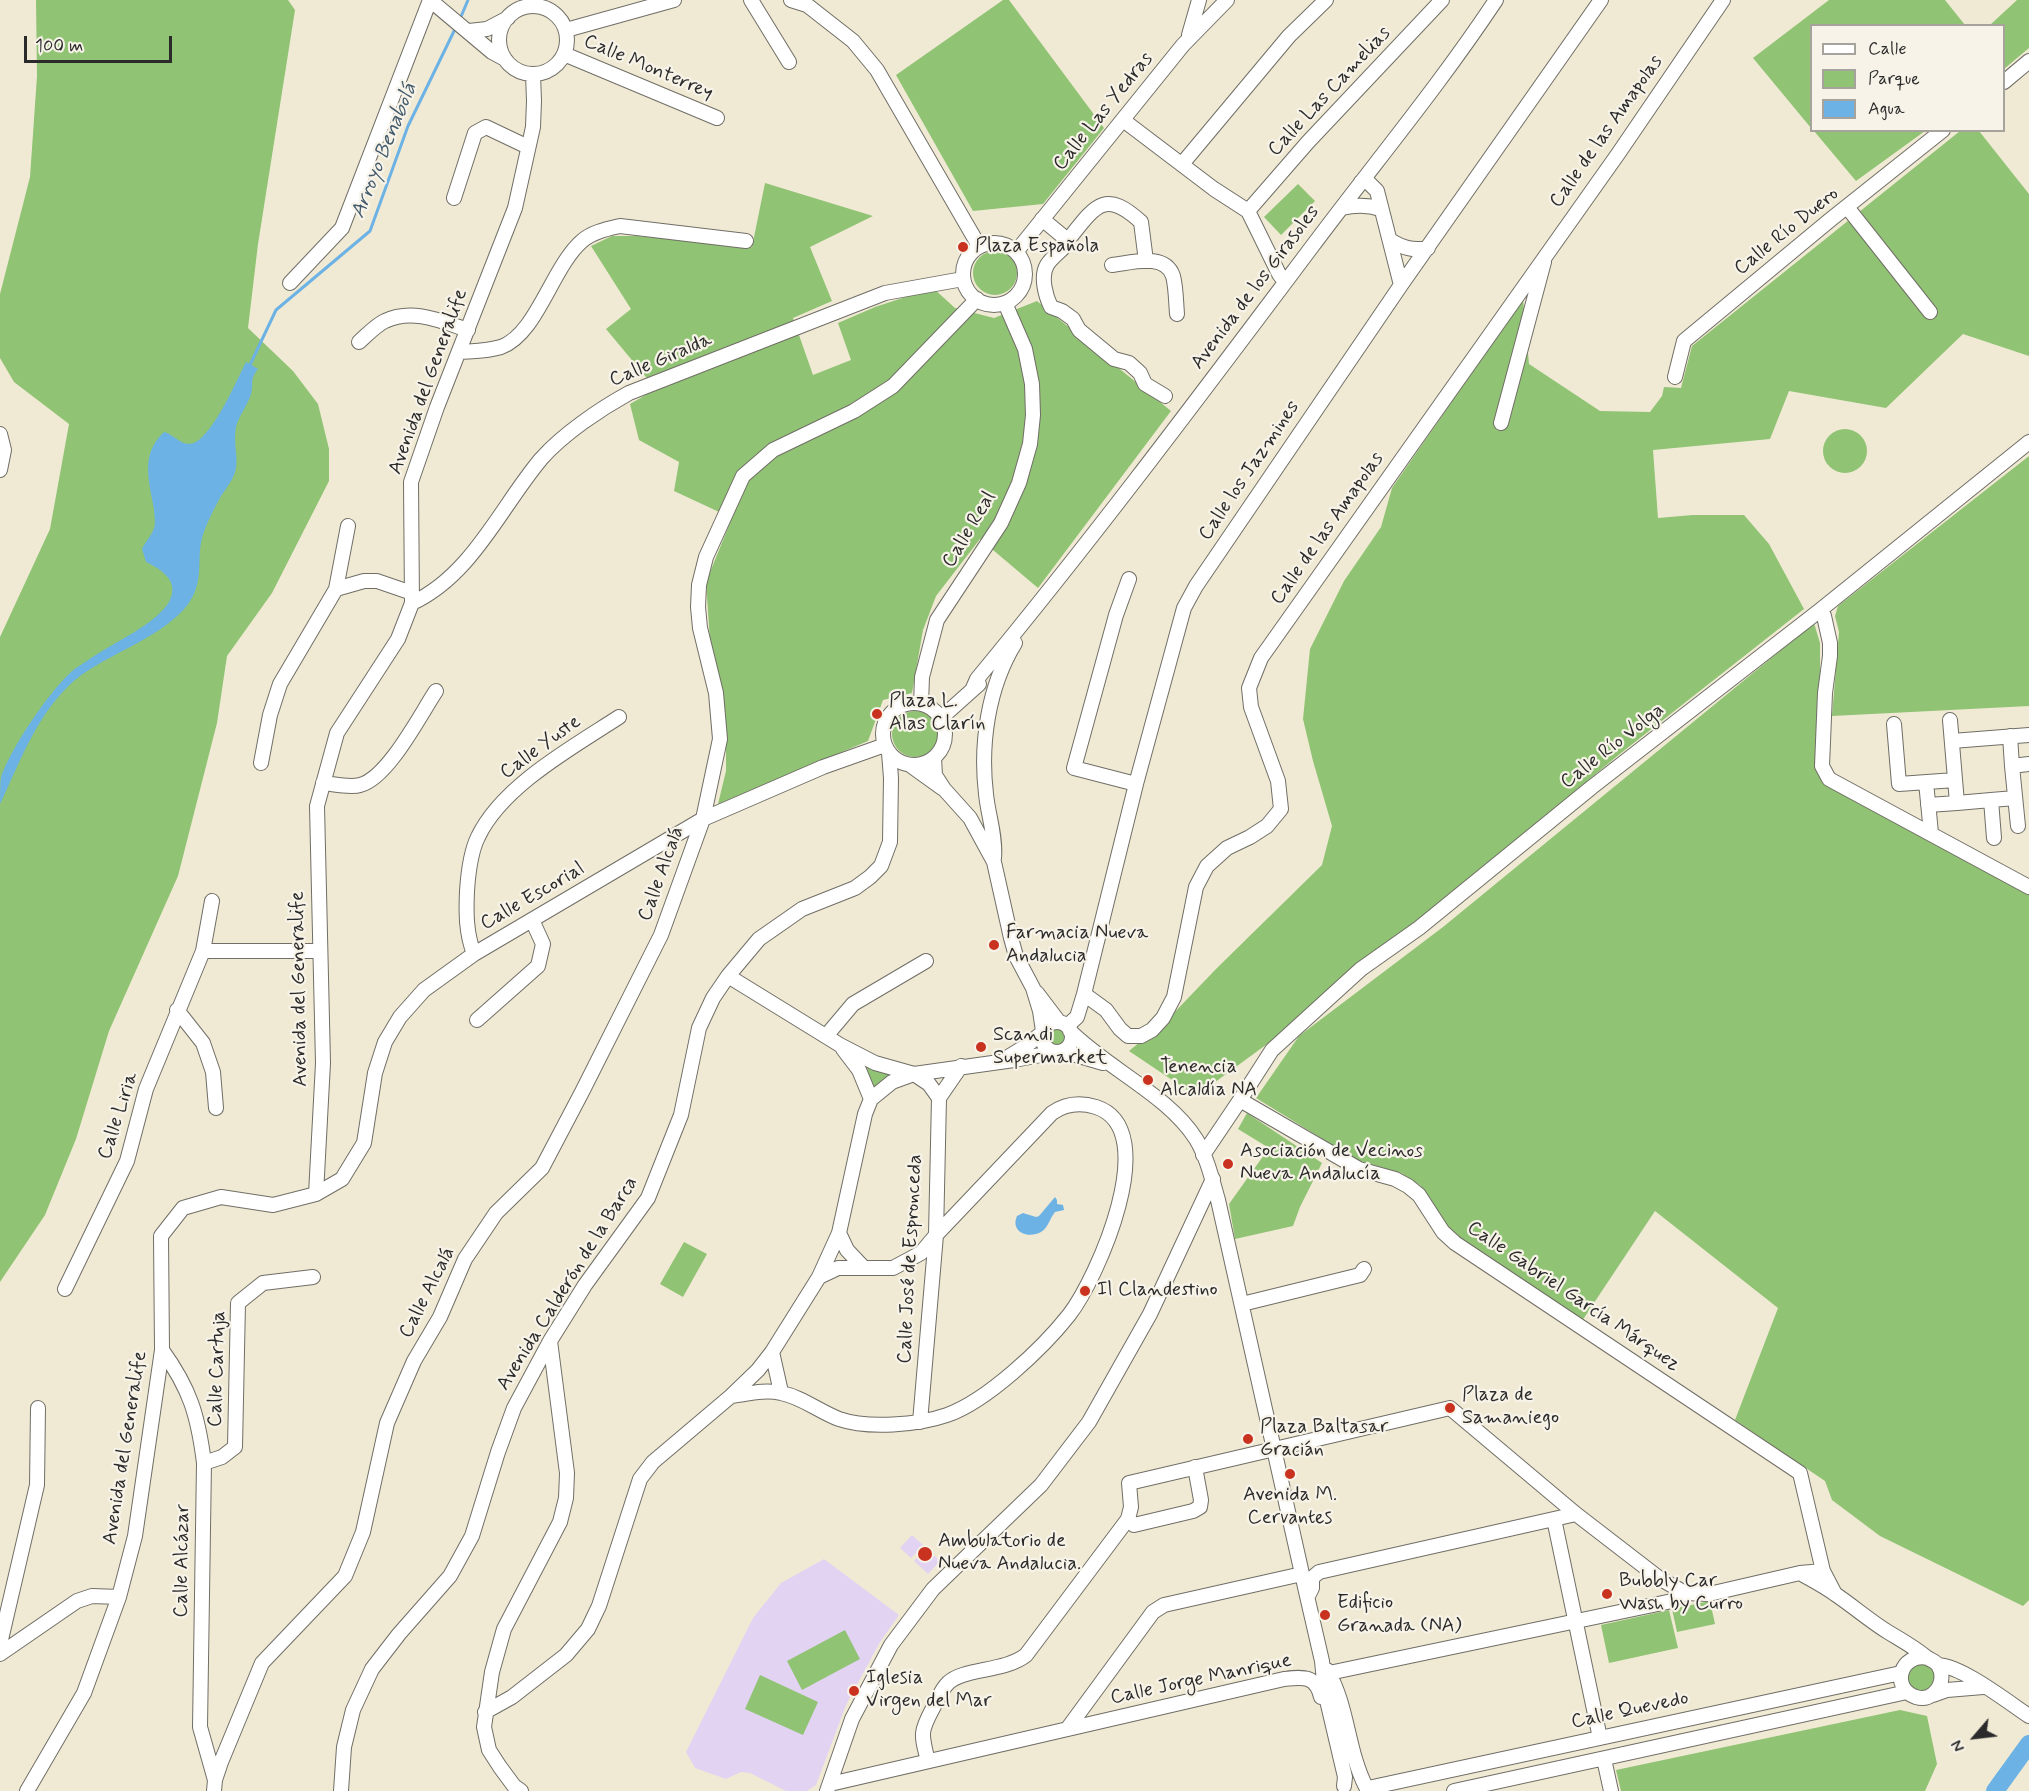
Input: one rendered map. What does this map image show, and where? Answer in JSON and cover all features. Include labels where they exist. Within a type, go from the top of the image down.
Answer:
[{"type":"street","points":[[290,283],[342,228],[430,0],[492,52],[505,58],[517,70],[533,74],[552,69],[564,54],[567,43],[566,30],[552,5],[528,6],[517,10],[508,18],[487,29],[469,31]]},
{"type":"street","points":[[566,30],[674,0]]},
{"type":"street","points":[[750,0],[789,62]]},
{"type":"street","points":[[791,0],[807,2],[853,41],[877,70],[979,246]]},
{"type":"street","points":[[1182,164],[1289,36],[1326,0]]},
{"type":"street","name":"Calle Las Camelias","points":[[1248,211],[1308,142],[1442,0]]},
{"type":"street","name":"Avenida de los Girasoles","points":[[973,688],[977,679],[1044,598],[1359,184],[1461,54],[1496,0]]},
{"type":"street","name":"Calle los Jazmines","points":[[1066,1026],[1077,1017],[1084,994],[1136,784],[1184,608],[1196,586],[1401,285],[1601,0]]},
{"type":"street","name":"Calle de las Amapolas","points":[[1084,994],[1106,1010],[1128,1036],[1141,1036],[1152,1030],[1163,1018],[1174,997],[1196,887],[1207,866],[1227,848],[1267,826],[1281,809],[1278,781],[1251,707],[1249,688],[1260,658],[1617,154],[1723,0]]},
{"type":"street","points":[[1187,40],[1199,1],[1210,5],[1226,1]]},
{"type":"street","name":"Calle Las Yedras","points":[[1016,252],[1187,40],[1226,1]]},
{"type":"street","points":[[505,58],[499,42],[500,33],[508,18]]},
{"type":"street","name":"Calle Monterrey","points":[[564,54],[717,118]]},
{"type":"street","points":[[2005,81],[2029,62]]},
{"type":"street","name":"Avenida del Generalife","points":[[27,1791],[84,1693],[119,1597],[135,1536],[162,1350],[161,1236],[183,1208],[221,1197],[273,1205],[316,1194],[323,1063],[317,806],[337,733],[398,639],[412,598],[411,482],[437,407],[514,208],[532,127],[533,74]]},
{"type":"street","points":[[1123,120],[1214,189],[1248,211],[1279,274],[1286,282]]},
{"type":"street","points":[[454,198],[475,133],[486,127],[528,147]]},
{"type":"street","name":"Calle Río Duero","points":[[1675,377],[1684,341],[1941,132]]},
{"type":"street","points":[[1383,153],[1376,208],[1390,240],[1401,285]]},
{"type":"street","points":[[1376,208],[1362,198],[1359,184],[1368,182],[1377,191]]},
{"type":"street","points":[[1146,261],[1141,222],[1126,208],[1114,204],[1098,206],[1090,212],[1047,266],[1044,278],[1047,300],[1051,307],[1073,319],[1079,330],[1114,358],[1129,363],[1140,373],[1145,384],[1165,396]]},
{"type":"street","points":[[1342,208],[1351,206],[1376,208]]},
{"type":"street","points":[[1847,207],[1930,312]]},
{"type":"street","points":[[1042,219],[1068,239]]},
{"type":"street","points":[[460,352],[502,346],[520,335],[564,262],[583,240],[600,231],[620,226],[746,241]]},
{"type":"street","points":[[1390,240],[1400,247],[1415,250],[1428,248]]},
{"type":"street","points":[[988,243],[1008,246],[1016,252],[1023,262],[1025,274],[1016,296],[1005,303],[986,304],[977,299],[966,287],[963,279],[966,260],[979,246],[988,243]]},
{"type":"street","points":[[1501,423],[1547,252]]},
{"type":"street","points":[[1112,265],[1146,261],[1167,265],[1173,275],[1177,314]]},
{"type":"street","name":"Calle Giralda","points":[[412,598],[429,596],[454,576],[543,457],[585,421],[628,393],[885,293],[963,279]]},
{"type":"street","name":"Calle Alcalá","points":[[215,1785],[221,1762],[262,1663],[345,1575],[363,1532],[387,1422],[414,1360],[440,1317],[465,1259],[496,1213],[542,1168],[661,935],[703,819],[720,739],[717,693],[700,628],[699,585],[706,557],[743,476],[773,450],[854,411],[893,386],[977,299]]},
{"type":"street","name":"Calle Real","points":[[921,704],[922,676],[937,620],[1001,523],[1019,483],[1030,444],[1033,415],[1032,384],[1025,349],[1005,303]]},
{"type":"street","points":[[359,342],[383,321],[402,315],[428,317],[468,330]]},
{"type":"street","points":[[0,434],[4,450],[0,470]]},
{"type":"street","name":"Calle Río Volga","points":[[1240,1100],[1272,1050],[1362,969],[1419,928],[1592,787],[1818,612],[2029,442]]},
{"type":"street","points":[[261,764],[270,715],[280,684],[336,590],[348,526]]},
{"type":"street","points":[[1129,579],[1116,615],[1074,768],[1136,784]]},
{"type":"street","points":[[336,590],[364,580],[377,581],[412,598]]},
{"type":"street","name":"Avenida de los Girasoles","points":[[994,862],[995,848],[983,764],[990,709],[1004,663],[1044,598]]},
{"type":"street","points":[[1818,612],[1824,616],[1830,643],[1822,766],[1829,779],[2029,887]]},
{"type":"street","name":"Avenida de los Girasoles","points":[[941,718],[1004,663]]},
{"type":"street","points":[[323,783],[360,785],[387,767],[436,691]]},
{"type":"street","points":[[891,778],[909,765],[926,763],[939,752],[945,735],[941,718],[929,707],[921,704],[902,705],[894,710],[884,726],[887,749],[895,759],[909,765],[936,786],[944,789]]},
{"type":"street","name":"Calle Yuste","points":[[474,954],[468,938],[466,909],[468,878],[477,838],[504,799],[557,758],[619,717]]},
{"type":"street","points":[[1950,720],[1958,802]]},
{"type":"street","points":[[1894,724],[1899,784],[1955,780]]},
{"type":"street","points":[[1952,741],[2029,735]]},
{"type":"street","points":[[1991,800],[1994,833],[2023,825],[2015,798],[2010,736]]},
{"type":"street","name":"Calle Escorial","points":[[316,1194],[342,1179],[364,1143],[375,1073],[385,1042],[400,1017],[424,990],[474,954],[703,819],[823,767],[887,749]]},
{"type":"street","name":"Avenida Calderón de la Barca","points":[[341,1791],[344,1747],[353,1710],[372,1670],[399,1634],[450,1576],[472,1536],[514,1408],[550,1341],[585,1285],[648,1198],[681,1115],[699,1028],[713,998],[759,939],[802,909],[855,888],[881,866],[891,842],[891,778],[887,749]]},
{"type":"street","points":[[933,758],[936,775],[944,789],[970,818],[994,862],[1016,956],[1033,988],[1040,1011],[1045,1046],[1108,1064]]},
{"type":"street","points":[[2012,766],[2029,764]]},
{"type":"street","points":[[1926,782],[1931,833]]},
{"type":"street","points":[[1928,805],[2015,798]]},
{"type":"street","name":"Calle Liria","points":[[65,1289],[127,1161],[146,1089],[203,951],[212,901]]},
{"type":"street","points":[[477,1020],[537,966],[543,944],[532,920]]},
{"type":"street","points":[[203,951],[320,951]]},
{"type":"street","points":[[826,1036],[853,1004],[926,961]]},
{"type":"street","points":[[728,976],[840,1045],[875,1063],[914,1074],[929,1084],[939,1098],[961,1066]]},
{"type":"street","points":[[1033,988],[1066,1026],[1108,1064],[1181,1119],[1197,1140],[1212,1179],[1325,1667],[1349,1735],[1354,1760],[1368,1789]]},
{"type":"street","points":[[177,1010],[203,1043],[213,1072],[216,1108]]},
{"type":"street","points":[[485,1712],[512,1697],[566,1655],[588,1629],[599,1606],[640,1479],[653,1462],[731,1396],[758,1370],[772,1352],[819,1277],[838,1233],[871,1098],[892,1082],[914,1074],[1014,1060],[1059,1051],[1069,1045],[1072,1036],[1066,1026],[1049,1023],[1026,1046],[1004,1060]]},
{"type":"street","points":[[840,1045],[860,1070],[871,1098]]},
{"type":"street","name":"Calle José de Espronceda","points":[[920,1422],[936,1235],[939,1098]]},
{"type":"street","points":[[1203,1155],[1240,1100]]},
{"type":"street","name":"Calle Gabriel García Márquez","points":[[1240,1100],[1359,1169],[1395,1179],[1408,1186],[1419,1195],[1443,1232],[1455,1243],[1800,1473],[1823,1571],[1835,1594]]},
{"type":"street","points":[[731,1396],[758,1392],[781,1392],[840,1419],[856,1423],[877,1424],[920,1422],[947,1415],[962,1409],[993,1389],[1044,1342],[1069,1315],[1087,1288],[1114,1225],[1125,1175],[1123,1140],[1118,1125],[1106,1111],[1097,1107],[1072,1104],[1060,1107],[921,1253],[893,1268],[838,1268],[819,1277]]},
{"type":"street","points":[[829,1787],[852,1719],[891,1645],[933,1589],[1041,1485],[1089,1422],[1150,1314],[1212,1179]]},
{"type":"street","points":[[838,1233],[847,1250],[864,1268]]},
{"type":"street","points":[[1242,1304],[1360,1275],[1364,1269]]},
{"type":"street","name":"Calle Cartuja","points":[[204,1463],[222,1457],[235,1447],[238,1303],[263,1283],[313,1277]]},
{"type":"street","points":[[521,1791],[514,1786],[489,1750],[484,1727],[492,1672],[504,1629],[560,1522],[566,1498],[567,1473],[550,1341]]},
{"type":"street","name":"Calle Alcázar","points":[[162,1350],[178,1372],[189,1394],[200,1429],[204,1463],[200,1727],[215,1785]]},
{"type":"street","points":[[772,1352],[781,1392]]},
{"type":"street","points":[[0,1644],[37,1485],[38,1408]]},
{"type":"street","points":[[928,1761],[922,1729],[942,1691],[949,1682],[958,1677],[1008,1666],[1018,1662],[1026,1655],[1128,1519],[1131,1507],[1129,1483],[1450,1408],[1576,1514],[1659,1578],[1685,1593],[1709,1594],[1800,1573],[1823,1571]]},
{"type":"street","points":[[1128,1519],[1134,1524],[1192,1511],[1200,1507],[1201,1500],[1195,1467]]},
{"type":"street","points":[[1307,1596],[1312,1588],[1312,1578],[1319,1572],[1576,1514]]},
{"type":"street","points":[[1554,1519],[1600,1738]]},
{"type":"street","points":[[1800,1573],[1916,1648],[1933,1662],[1942,1676],[1939,1687],[1932,1695]]},
{"type":"street","name":"Calle Jorge Manrique","points":[[1068,1728],[1153,1612],[1164,1605],[1302,1574]]},
{"type":"street","points":[[1325,1667],[1672,1601],[1685,1593]]},
{"type":"street","points":[[0,1654],[77,1601],[92,1596],[119,1597]]},
{"type":"street","points":[[1887,1631],[1899,1646],[1904,1668],[1902,1683],[1907,1692],[1919,1698],[1947,1690],[1983,1687]]},
{"type":"street","points":[[1904,1668],[1916,1658],[1946,1665],[2029,1716]]},
{"type":"street","points":[[1325,1667],[1325,1692],[1346,1777],[1341,1789]]},
{"type":"street","name":"Calle Quevedo","points":[[1341,1789],[1354,1783],[1368,1789],[1904,1668]]},
{"type":"street","name":"Calle Jorge Manrique","points":[[829,1787],[928,1761],[1284,1679],[1300,1678],[1312,1680],[1317,1684],[1325,1715],[1337,1740]]},
{"type":"street","name":"Calle Quevedo","points":[[1454,1791],[1907,1692]]},
{"type":"street","points":[[1604,1759],[1611,1791]]},
{"type":"shaded area","name":"Ambulatorio de Nueva Andalucia.","points":[[912,1535],[940,1561],[928,1574],[914,1561],[918,1556],[916,1553],[911,1558],[900,1548]]},
{"type":"shaded area","points":[[824,1559],[899,1615],[880,1642],[846,1705],[816,1785],[807,1791],[786,1791],[750,1773],[741,1772],[726,1779],[695,1768],[686,1752],[753,1618],[781,1583]]},
{"type":"green space","points":[[36,0],[288,0],[295,10],[258,244],[248,328],[293,371],[318,404],[329,449],[329,481],[272,593],[227,656],[217,723],[178,876],[109,1031],[76,1139],[45,1215],[0,1282],[0,637],[50,529],[69,424],[14,382],[0,358],[0,294],[30,177],[37,76]]},
{"type":"green space","points":[[1003,0],[1009,0],[1104,128],[1043,204],[973,211],[896,75]]},
{"type":"green space","points":[[1829,0],[1945,0],[1964,24],[1810,24],[1810,127],[1753,58]]},
{"type":"green space","points":[[2017,0],[2029,0],[2029,48],[2005,68],[2005,24],[1991,24]]},
{"type":"green space","points":[[1815,132],[1924,132],[1856,181]]},
{"type":"green space","points":[[1959,132],[1980,132],[2029,194],[2029,356],[1963,334],[1886,408],[1789,391],[1770,439],[1653,450],[1658,518],[1744,515],[1769,544],[1804,609],[1621,753],[1274,1039],[1196,1096],[1129,1051],[1169,1018],[1322,865],[1332,826],[1303,719],[1310,649],[1344,581],[1381,527],[1392,488],[1523,299],[1529,364],[1600,411],[1650,412],[1662,396],[1664,387],[1681,388],[1692,346]]},
{"type":"green space","points":[[765,183],[873,216],[810,247],[832,301],[793,318],[813,375],[851,360],[838,323],[875,307],[933,288],[955,308],[994,318],[1037,301],[1171,411],[1038,588],[980,539],[936,596],[923,630],[912,693],[883,700],[868,741],[718,804],[726,771],[726,716],[710,641],[706,582],[732,518],[674,491],[679,462],[639,440],[630,404],[656,389],[606,329],[631,309],[591,246],[612,236],[637,236],[752,247]]},
{"type":"green space","points":[[1298,184],[1315,201],[1281,235],[1264,217]]},
{"type":"green space","points":[[995,251],[1010,258],[1017,273],[1010,288],[995,295],[980,288],[973,273],[980,258]]},
{"type":"green space","points":[[1845,429],[1860,436],[1867,451],[1860,466],[1845,473],[1830,466],[1823,451],[1830,436]]},
{"type":"green space","points":[[2029,456],[2029,706],[1832,716],[1839,632],[1835,616],[1838,606]]},
{"type":"green space","points":[[1814,623],[1820,643],[1820,716],[1824,782],[2029,894],[2029,1600],[2023,1606],[1880,1536],[1832,1500],[1825,1481],[1735,1420],[1778,1308],[1655,1211],[1582,1321],[1452,1233],[1420,1185],[1401,1173],[1357,1160],[1256,1098],[1299,1036],[1443,927]]},
{"type":"green space","points":[[915,711],[924,712],[931,718],[937,725],[937,743],[931,750],[924,756],[915,757],[906,756],[899,750],[893,743],[892,734],[893,725],[899,718],[906,712]]},
{"type":"green space","points":[[1056,1027],[1063,1030],[1066,1037],[1063,1044],[1056,1047],[1049,1044],[1046,1037],[1049,1030]]},
{"type":"green space","points":[[857,1059],[902,1075],[875,1090],[872,1089]]},
{"type":"green space","points":[[1247,1113],[1322,1163],[1293,1226],[1235,1239],[1229,1204],[1269,1148],[1238,1129]]},
{"type":"green space","points":[[684,1242],[707,1254],[683,1297],[660,1284]]},
{"type":"green space","points":[[1710,1601],[1715,1624],[1677,1632],[1672,1609]]},
{"type":"green space","points":[[1669,1610],[1678,1648],[1609,1663],[1601,1625]]},
{"type":"green space","points":[[845,1630],[860,1659],[802,1690],[787,1661]]},
{"type":"green space","points":[[1921,1664],[1931,1668],[1935,1678],[1931,1688],[1921,1692],[1911,1688],[1907,1678],[1911,1668]]},
{"type":"green space","points":[[760,1675],[818,1702],[803,1735],[745,1709]]},
{"type":"green space","points":[[1900,1710],[1927,1716],[1937,1764],[1925,1791],[1621,1791],[1616,1770]]},
{"type":"water","points":[[246,362],[258,369],[253,379],[250,398],[236,427],[236,468],[204,533],[198,581],[193,596],[184,609],[171,621],[156,632],[88,670],[62,693],[50,707],[31,738],[0,804],[1,777],[6,765],[31,722],[60,683],[71,672],[154,618],[169,602],[172,588],[168,577],[146,562],[142,549],[155,524],[148,468],[152,449],[156,440],[164,432],[189,444],[206,434],[222,409]]},
{"type":"water","points":[[1055,1197],[1057,1204],[1063,1205],[1064,1210],[1055,1212],[1041,1232],[1031,1235],[1018,1230],[1015,1222],[1017,1216],[1023,1213],[1039,1216]]},
{"type":"waterway","name":"Arroyo Benabolá","points":[[460,19],[468,0]]},
{"type":"waterway","name":"Arroyo Benabolá","points":[[249,367],[276,310],[370,231],[408,126],[456,27]]},
{"type":"waterway","points":[[1995,1791],[2029,1744]]},
{"type":"place","name":"Plaza Española","points":[[963,247]]},
{"type":"place","name":"Plaza L. Alas Clarín","points":[[877,714]]},
{"type":"place","name":"Farmacia Nueva Andalucia","points":[[994,945]]},
{"type":"place","name":"Scandi Supermarket","points":[[981,1047]]},
{"type":"place","name":"Tenencia Alcaldía NA","points":[[1148,1080]]},
{"type":"place","name":"Asociación de Vecinos Nueva Andalucía","points":[[1228,1164]]},
{"type":"place","name":"Il Clandestino","points":[[1085,1291]]},
{"type":"place","name":"Plaza de Samaniego","points":[[1450,1408]]},
{"type":"place","name":"Plaza Baltasar Gracián","points":[[1248,1439]]},
{"type":"place","name":"Avenida M. Cervantes","points":[[1290,1474]]},
{"type":"place","name":"Ambulatorio de Nueva Andalucia.","points":[[925,1554]]},
{"type":"place","name":"Bubbly Car Wash by Curro","points":[[1607,1594]]},
{"type":"place","name":"Edificio Granada (NA)","points":[[1325,1615]]},
{"type":"place","name":"Iglesia Virgen del Mar","points":[[854,1691]]}]
